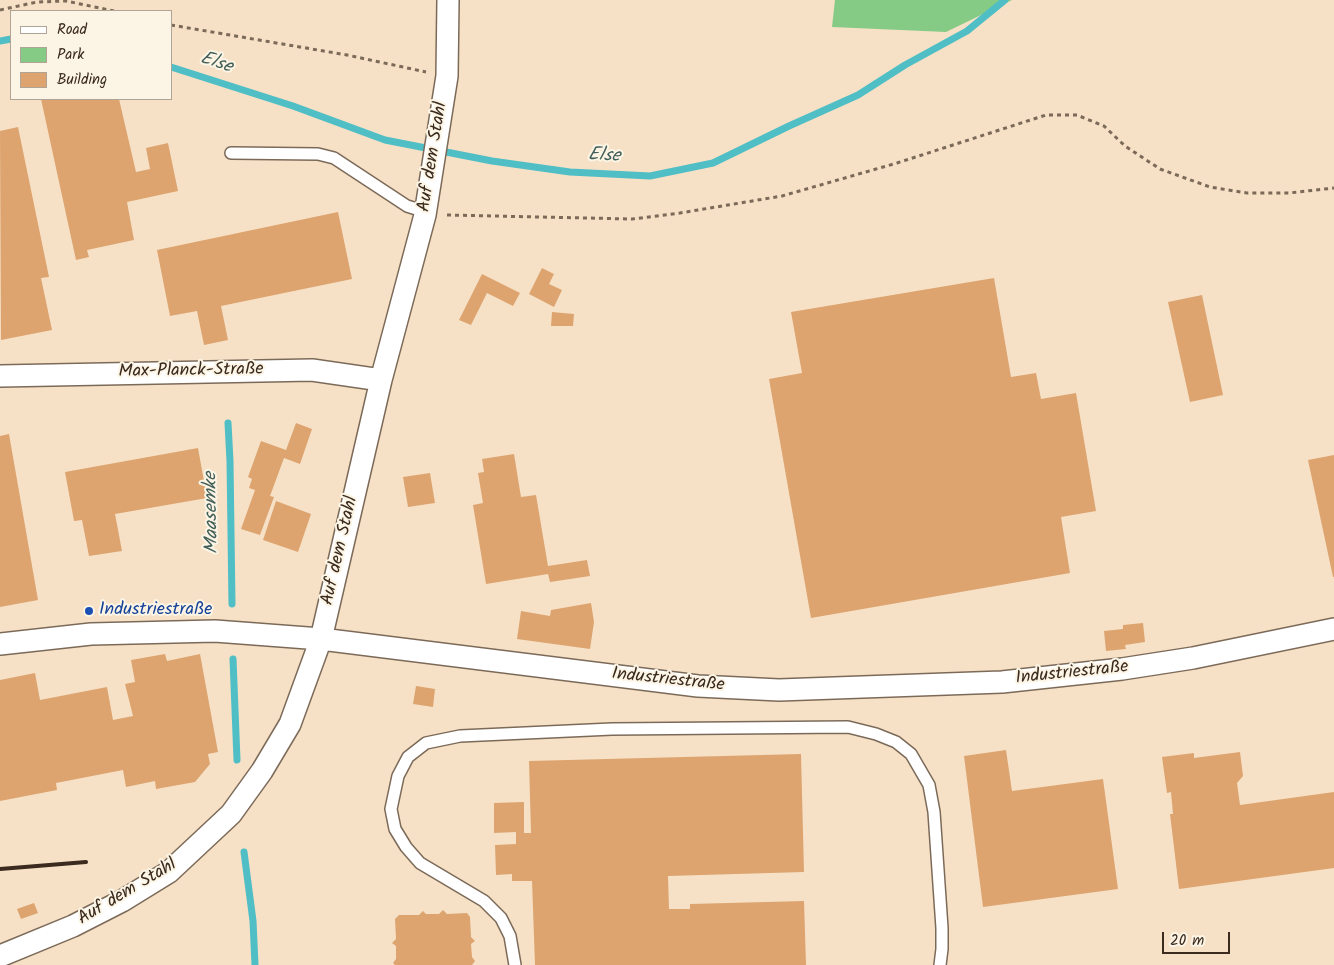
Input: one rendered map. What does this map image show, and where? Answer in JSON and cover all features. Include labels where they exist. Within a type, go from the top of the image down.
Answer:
[{"type":"street","name":"Auf dem Stahl","points":[[0,956],[73,926],[122,902],[169,872],[202,844],[231,814],[262,771],[285,732],[321,639],[381,380],[405,298],[426,213],[447,76],[448,0]]},
{"type":"street","name":"Max-Planck-Straße","points":[[0,376],[312,370],[381,380]]},
{"type":"street","name":"Industriestraße","points":[[0,644],[91,634],[215,631],[321,639],[698,686],[779,690],[1002,682],[1122,669],[1193,658],[1334,629]]},
{"type":"lane","points":[[230,152],[318,154],[334,158],[406,206],[426,213]]},
{"type":"lane","points":[[515,965],[510,936],[501,918],[484,901],[420,863],[406,847],[396,829],[391,809],[398,776],[408,757],[426,743],[460,736],[612,729],[848,727],[876,734],[896,742],[911,754],[929,785],[934,812],[942,928],[940,965]]},
{"type":"path","points":[[0,10],[37,2],[66,1],[109,10]]},
{"type":"path","points":[[172,25],[347,55],[410,70]]},
{"type":"path","points":[[426,213],[632,219],[680,213],[782,196],[897,163],[1046,115],[1077,115],[1104,126],[1125,146],[1160,169],[1210,187],[1256,193],[1289,193],[1334,188]]},
{"type":"green space","points":[[835,0],[1012,0],[946,32],[832,27]]},
{"type":"building","points":[[41,100],[119,100],[136,172],[150,169],[146,148],[168,143],[178,191],[127,202],[134,240],[87,250],[89,257],[76,260]]},
{"type":"building","points":[[18,127],[49,277],[41,278],[52,330],[1,340],[0,131]]},
{"type":"building","points":[[338,212],[352,279],[221,306],[228,340],[204,345],[197,311],[170,316],[157,250]]},
{"type":"building","points":[[542,268],[554,274],[549,284],[562,290],[554,307],[529,294]]},
{"type":"building","points":[[482,274],[520,293],[513,306],[487,293],[471,325],[459,320]]},
{"type":"building","points":[[994,278],[1011,377],[1036,373],[1041,399],[1076,393],[1096,511],[1061,517],[1070,573],[811,618],[769,379],[802,373],[791,312]]},
{"type":"building","points":[[1202,295],[1223,395],[1190,402],[1168,302]]},
{"type":"building","points":[[552,312],[574,314],[573,326],[551,326]]},
{"type":"building","points":[[296,423],[312,429],[300,464],[284,458],[270,496],[274,497],[260,535],[241,529],[255,490],[249,488],[252,479],[248,477],[261,441],[286,450]]},
{"type":"building","points":[[9,434],[38,600],[0,607],[0,436]]},
{"type":"building","points":[[198,448],[207,498],[115,514],[122,551],[89,556],[82,520],[74,521],[65,472]]},
{"type":"building","points":[[514,454],[521,497],[536,495],[548,566],[587,560],[590,576],[550,582],[548,574],[486,584],[473,505],[483,503],[478,473],[484,472],[482,459]]},
{"type":"building","points":[[1334,455],[1334,577],[1333,577],[1308,460]]},
{"type":"building","points":[[430,473],[435,503],[408,507],[403,477]]},
{"type":"building","points":[[276,501],[311,514],[298,552],[263,540]]},
{"type":"building","points":[[591,603],[594,622],[590,649],[517,639],[521,611],[550,616],[551,610]]},
{"type":"building","points":[[1143,623],[1145,642],[1125,645],[1126,649],[1106,651],[1104,631],[1123,629],[1123,625]]},
{"type":"building","points":[[165,654],[167,661],[200,654],[218,752],[208,754],[210,764],[195,782],[156,789],[155,781],[126,787],[123,770],[56,783],[57,790],[0,801],[0,680],[35,673],[40,700],[107,687],[113,720],[133,716],[125,684],[135,682],[131,660]]},
{"type":"building","points":[[416,686],[435,689],[433,707],[413,704]]},
{"type":"building","points":[[1006,750],[1012,791],[1103,779],[1118,889],[983,907],[964,756]]},
{"type":"building","points":[[1240,752],[1243,776],[1237,783],[1240,805],[1334,792],[1334,868],[1179,889],[1170,814],[1173,814],[1171,792],[1167,793],[1162,757],[1194,753],[1194,758]]},
{"type":"building","points":[[801,754],[804,872],[668,876],[669,909],[690,909],[690,904],[804,901],[806,965],[535,965],[532,881],[512,881],[512,874],[496,875],[495,845],[516,844],[516,832],[494,833],[494,803],[524,802],[524,833],[531,833],[529,761]]},
{"type":"building","points":[[34,903],[38,913],[21,919],[17,909]]},
{"type":"building","points":[[443,910],[447,914],[467,913],[470,917],[471,937],[475,941],[471,944],[472,957],[475,961],[472,965],[395,965],[393,963],[396,959],[396,946],[392,943],[396,939],[395,919],[399,915],[419,915],[423,911],[426,914],[439,914]]},
{"type":"waterway","name":"Else","points":[[172,67],[293,106],[385,140],[492,161],[570,172],[650,176],[713,163],[858,95],[905,65],[967,31],[1005,0]]},
{"type":"waterway","name":"Else","points":[[0,41],[10,39]]},
{"type":"waterway","name":"Maasemke","points":[[228,423],[232,604]]},
{"type":"waterway","name":"Maasemke","points":[[233,659],[237,760]]},
{"type":"waterway","name":"Maasemke","points":[[244,852],[253,921],[255,965]]},
{"type":"railway","points":[[0,869],[86,862]]},
{"type":"place","name":"Industriestraße","points":[[89,611]]}]
